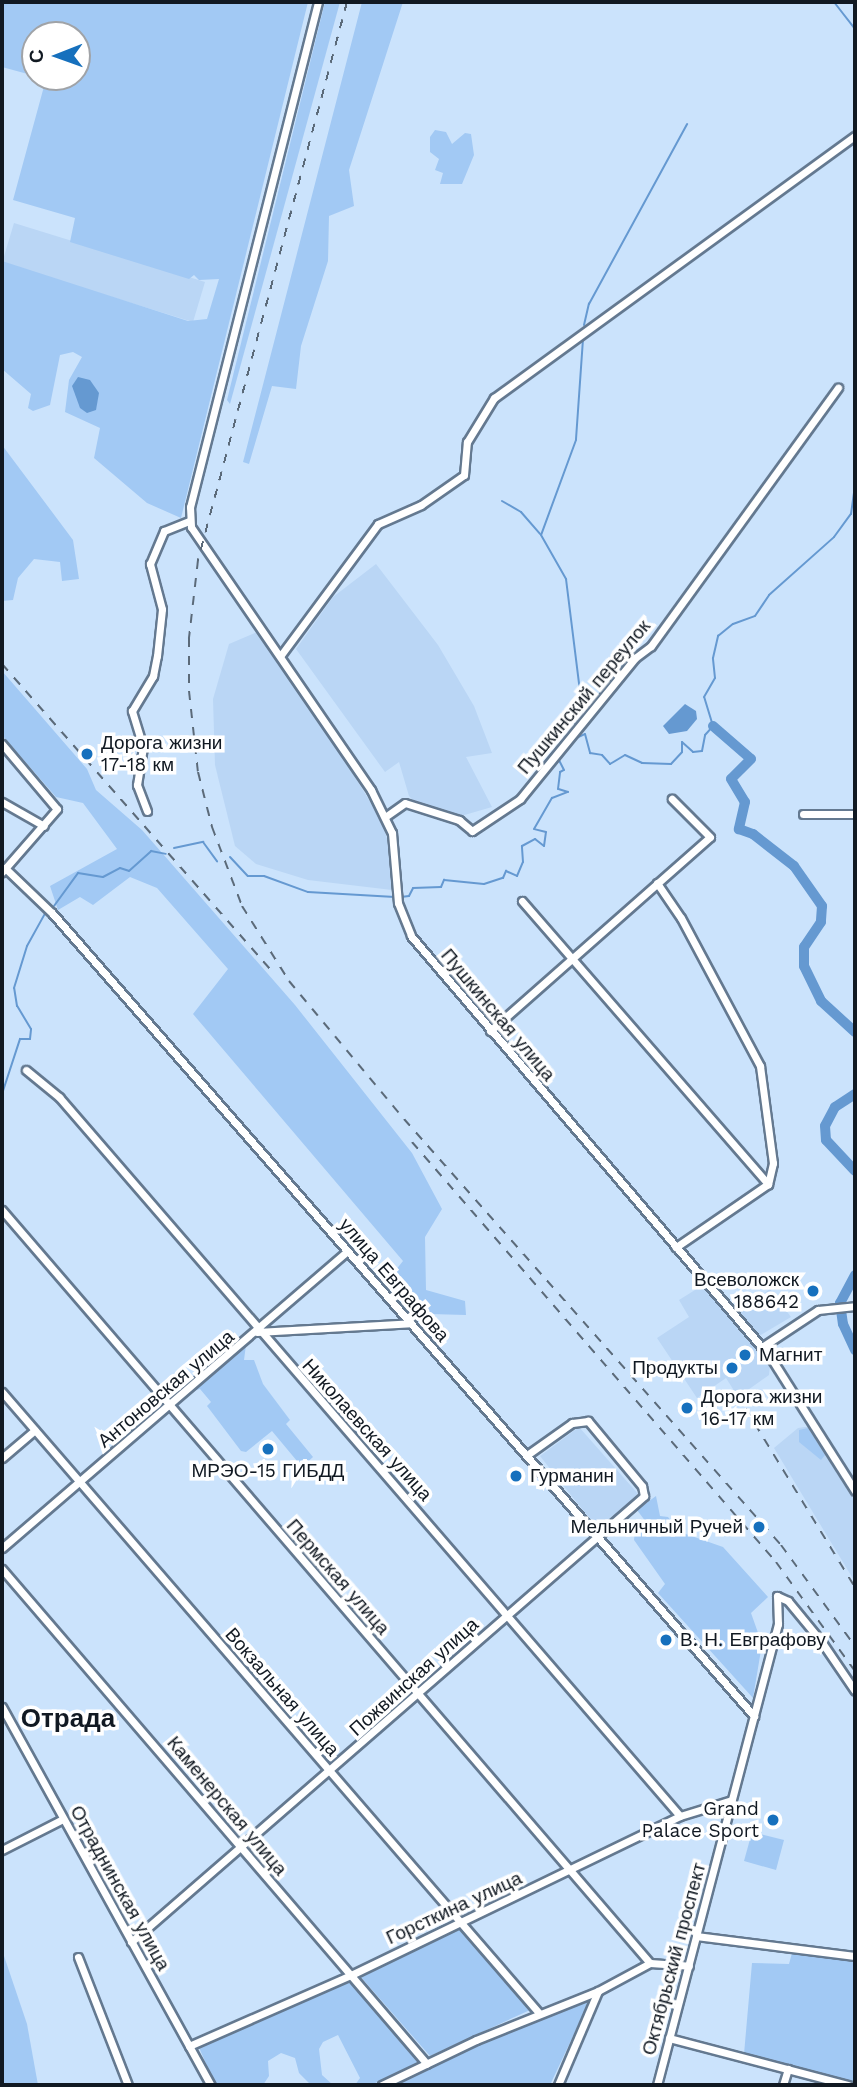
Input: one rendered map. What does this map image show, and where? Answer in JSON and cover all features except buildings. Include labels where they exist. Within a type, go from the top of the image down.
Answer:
[{"type":"street","points":[[147,811],[138,785],[143,747],[132,711],[153,676],[157,656],[162,610],[150,564],[164,531],[190,521],[318,2]]},
{"type":"street","points":[[281,655],[378,524],[421,506],[464,475],[467,442],[494,398],[855,136]]},
{"type":"street","name":"Пушкинский переулок","points":[[385,817],[405,803],[459,820],[472,831],[520,799],[635,658],[651,646],[838,388]]},
{"type":"street","name":"Пушкинская улица","points":[[190,521],[281,655],[385,817],[395,851],[398,903],[411,936],[761,1347],[797,1393],[855,1491]]},
{"type":"street","points":[[2,744],[57,809],[4,870]]},
{"type":"street","points":[[490,1031],[710,837],[672,799]]},
{"type":"street","points":[[2,802],[44,826]]},
{"type":"street","points":[[803,814],[855,814]]},
{"type":"street","name":"улица Евграфова","points":[[4,870],[49,910],[754,1716]]},
{"type":"street","points":[[657,883],[681,918],[760,1066],[773,1163],[768,1184],[676,1247]]},
{"type":"street","points":[[522,901],[768,1184]]},
{"type":"street","name":"Николаевская улица","points":[[26,1070],[59,1097],[257,1332],[508,1614],[680,1816]]},
{"type":"street","name":"Пермская улица","points":[[2,1210],[650,1963]]},
{"type":"street","name":"Антоновская улица","points":[[2,1548],[257,1332],[347,1251]]},
{"type":"street","points":[[761,1347],[794,1322],[834,1306],[852,1306]]},
{"type":"street","points":[[257,1332],[411,1323]]},
{"type":"street","name":"Вокзальная улица","points":[[2,1392],[462,1919],[539,2013]]},
{"type":"street","name":"Пожвинская улица","points":[[131,1942],[642,1501],[642,1486],[588,1421],[572,1423],[527,1455]]},
{"type":"street","points":[[2,1458],[35,1430]]},
{"type":"street","name":"Каменерская улица","points":[[2,1569],[427,2064]]},
{"type":"street","name":"Октябрьский проспект","points":[[657,2085],[778,1624],[777,1596],[788,1601],[855,1691]]},
{"type":"street","name":"Отраднинская улица","points":[[2,1707],[211,2085]]},
{"type":"street","name":"Горсткина улица","points":[[189,2046],[351,1975],[462,1919],[572,1871],[680,1816],[732,1800]]},
{"type":"street","points":[[2,1850],[63,1819]]},
{"type":"street","points":[[696,1936],[855,1956]]},
{"type":"street","points":[[78,1957],[128,2085]]},
{"type":"street","points":[[382,2085],[539,2013],[598,1991],[650,1963],[689,1966]]},
{"type":"street","points":[[558,2085],[598,1991]]},
{"type":"street","points":[[670,2038],[848,2085]]},
{"type":"street","points":[[783,2085],[789,2069]]},
{"type":"shaded area","points":[[2,2],[308,2],[181,518],[147,503],[94,458],[100,428],[65,412],[69,380],[82,357],[73,352],[60,355],[50,405],[33,411],[28,408],[31,394],[2,369],[2,261],[188,321],[207,319],[219,279],[199,280],[194,275],[189,279],[70,242],[75,218],[13,200],[43,91],[91,91],[91,21],[21,21],[21,72],[2,67]]},
{"type":"shaded area","points":[[325,2],[340,2],[230,404],[227,400]]},
{"type":"shaded area","points":[[362,2],[403,2],[349,170],[354,206],[329,216],[328,261],[301,346],[296,389],[272,386],[249,464],[243,462]]},
{"type":"shaded area","points":[[435,130],[446,132],[452,144],[465,133],[471,134],[474,155],[462,184],[440,184],[443,173],[435,170],[439,159],[430,152],[430,137]]},
{"type":"shaded area","points":[[14,223],[205,282],[193,322],[2,263]]},
{"type":"shaded area","points":[[78,377],[90,380],[99,393],[96,410],[87,413],[80,408],[72,386]]},
{"type":"shaded area","points":[[2,445],[73,540],[79,579],[62,581],[60,562],[34,559],[18,578],[13,600],[2,601]]},
{"type":"shaded area","points":[[376,564],[438,645],[474,706],[492,753],[466,757],[492,807],[461,816],[418,806],[409,796],[399,762],[385,772],[296,649],[333,597]]},
{"type":"shaded area","points":[[257,632],[321,722],[382,821],[390,849],[392,890],[308,880],[256,864],[235,846],[215,765],[213,699],[229,644]]},
{"type":"shaded area","points":[[2,671],[87,769],[96,790],[142,830],[295,1005],[412,1153],[442,1209],[425,1237],[426,1290],[465,1301],[466,1315],[430,1314],[395,1271],[403,1261],[193,1014],[228,969],[157,888],[130,877],[93,905],[80,897],[58,910],[50,886],[117,849],[83,803],[56,797],[2,735]]},
{"type":"shaded area","points":[[685,704],[696,711],[697,719],[687,731],[669,734],[663,726]]},
{"type":"shaded area","points":[[703,1285],[770,1365],[769,1375],[738,1397],[726,1378],[697,1398],[657,1338],[689,1317],[679,1300]]},
{"type":"shaded area","points":[[770,1289],[791,1317],[759,1336],[738,1313]]},
{"type":"shaded area","points":[[246,1345],[244,1360],[254,1360],[263,1384],[290,1420],[286,1424],[313,1457],[302,1467],[272,1431],[246,1452],[241,1451],[207,1406],[211,1402],[200,1389],[193,1391]]},
{"type":"shaded area","points":[[812,1426],[855,1502],[855,1582],[774,1448],[798,1428]]},
{"type":"shaded area","points":[[579,1427],[639,1495],[597,1528],[540,1456]]},
{"type":"shaded area","points":[[808,1428],[825,1455],[821,1460],[799,1442],[799,1430]]},
{"type":"shaded area","points":[[656,1496],[660,1516],[668,1517],[680,1532],[723,1547],[768,1597],[751,1613],[762,1644],[753,1698],[658,1593],[665,1584],[634,1540],[635,1531],[646,1522],[637,1510]]},
{"type":"shaded area","points":[[752,1832],[784,1840],[776,1870],[744,1861]]},
{"type":"shaded area","points":[[461,1926],[530,2010],[430,2056],[360,1976]]},
{"type":"shaded area","points":[[2,1950],[27,2024],[38,2085],[2,2085]]},
{"type":"shaded area","points":[[792,1953],[855,1961],[855,2083],[744,2054],[752,1963],[789,1964]]},
{"type":"shaded area","points":[[349,1978],[420,2062],[371,2085],[355,2085],[360,2078],[338,2035],[323,2042],[319,2049],[322,2075],[333,2085],[311,2085],[299,2073],[295,2058],[281,2053],[268,2061],[269,2076],[263,2085],[215,2085],[198,2045]]},
{"type":"shaded area","points":[[590,2000],[550,2085],[394,2085],[474,2047]]},
{"type":"waterway","points":[[834,2],[855,29]]},
{"type":"waterway","points":[[584,325],[589,304],[687,124]]},
{"type":"waterway","points":[[583,339],[576,440],[541,535],[566,579],[583,715]]},
{"type":"waterway","points":[[855,456],[855,475]]},
{"type":"waterway","points":[[572,740],[585,734],[590,753],[602,755],[610,764],[625,755],[642,763],[671,764],[682,752],[682,742],[693,752],[702,751],[705,735],[713,726],[704,697],[715,678],[713,658],[718,636],[733,624],[755,616],[769,595],[834,537],[851,514],[855,484]]},
{"type":"waterway","points":[[502,501],[521,512],[540,534]]},
{"type":"waterway","points":[[713,726],[751,759],[731,779],[745,802],[739,829],[753,834],[794,866],[822,906],[821,922],[804,947],[804,966],[821,1001],[855,1032]]},
{"type":"waterway","points":[[401,897],[409,896],[413,888],[441,887],[444,880],[484,884],[503,878],[506,871],[517,876],[523,862],[522,846],[535,839],[544,846],[546,832],[534,829],[552,798],[568,792],[558,789],[560,772],[564,770],[557,756]]},
{"type":"waterway","name":"Мельничный Ручей","points":[[174,848],[203,842],[217,861]]},
{"type":"waterway","name":"Мельничный Ручей","points":[[54,906],[78,873],[103,877],[120,868],[129,871],[151,851],[166,854]]},
{"type":"waterway","points":[[230,857],[248,876],[264,876],[308,892],[395,897]]},
{"type":"waterway","name":"Мельничный Ручей","points":[[2,1094],[20,1039],[30,1039],[31,1029],[17,1006],[14,988],[27,946],[45,914]]},
{"type":"waterway","points":[[855,1094],[835,1107],[825,1126],[826,1140],[855,1171]]},
{"type":"waterway","points":[[855,1275],[840,1303],[843,1324],[855,1350]]},
{"type":"railway","points":[[347,2],[198,560],[189,638],[189,691],[198,772],[212,827],[242,906],[289,981],[404,1119],[781,1545],[855,1646]]},
{"type":"railway","points":[[2,664],[272,971]]},
{"type":"railway","points":[[412,1142],[776,1562],[855,1671]]},
{"type":"railway","points":[[736,1393],[855,1587]]},
{"type":"place","name":"Дорога жизни 17-18 км","points":[[87,754]]},
{"type":"place","name":"Всеволожск 188642","points":[[813,1291]]},
{"type":"place","name":"Магнит","points":[[745,1355]]},
{"type":"place","name":"Продукты","points":[[732,1368]]},
{"type":"place","name":"Дорога жизни 16-17 км","points":[[687,1408]]},
{"type":"place","name":"МРЭО-15 ГИБДД","points":[[268,1449]]},
{"type":"place","name":"Гурманин","points":[[516,1476]]},
{"type":"place","name":"Мельничный Ручей","points":[[759,1527]]},
{"type":"place","name":"В. Н. Евграфову","points":[[666,1640]]},
{"type":"place","name":"Grand Palace Sport","points":[[773,1820]]},
{"type":"district","name":"Отрада","points":[[68,1719]]}]
